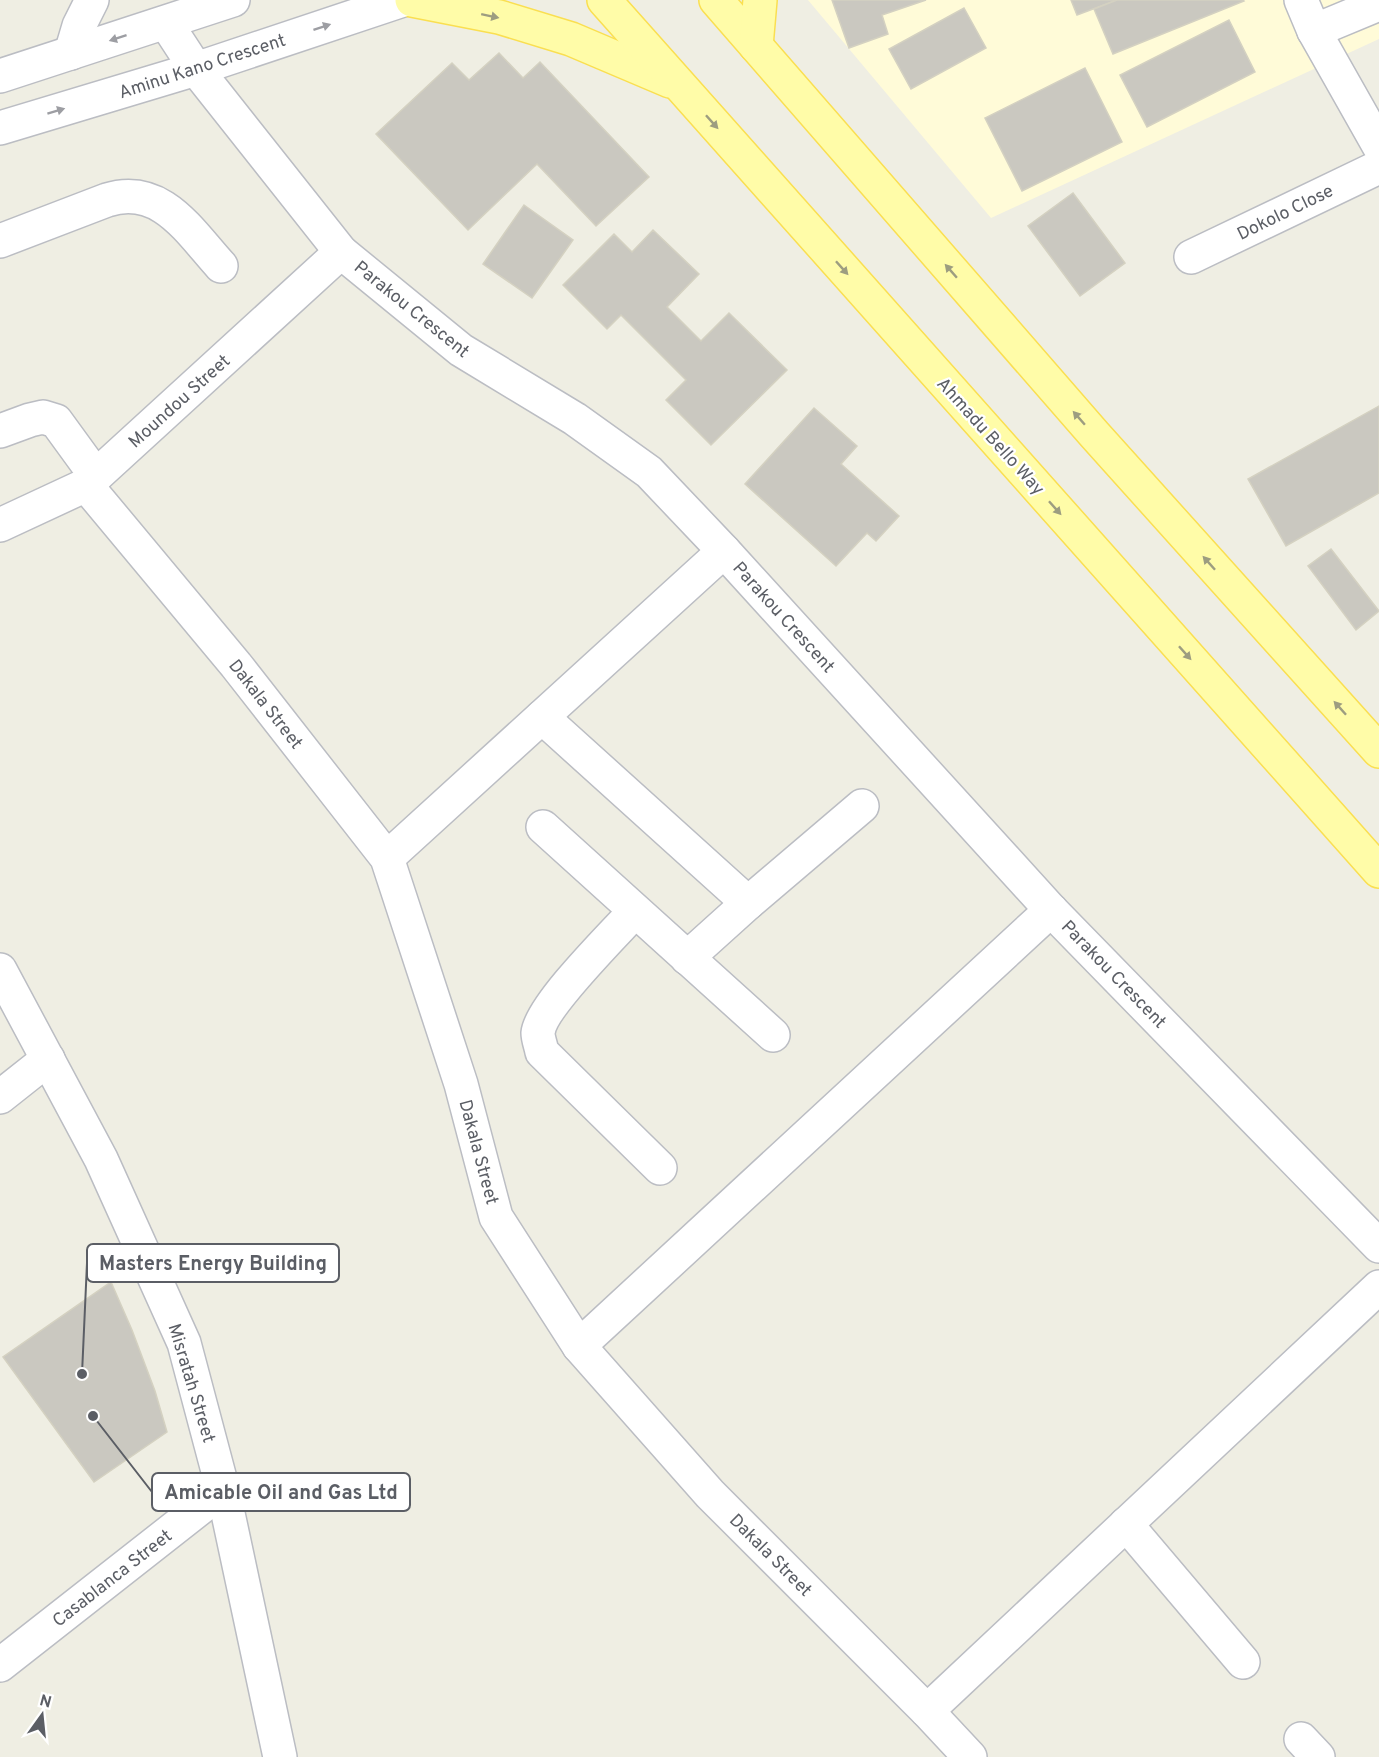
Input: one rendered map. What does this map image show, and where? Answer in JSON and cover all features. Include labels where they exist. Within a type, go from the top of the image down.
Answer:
[{"type":"main road","points":[[412,0],[499,17],[571,39],[679,84]]},
{"type":"main road","name":"Ahmadu Bello Way","points":[[604,0],[1379,871]]},
{"type":"main road","points":[[716,0],[1094,435],[1379,752]]},
{"type":"main road","points":[[756,46],[760,0]]},
{"type":"street","points":[[71,53],[79,26],[92,0]]},
{"type":"street","points":[[0,76],[71,53],[183,11],[233,0]]},
{"type":"street","name":"Aminu Kano Crescent","points":[[0,128],[196,69],[403,0]]},
{"type":"street","points":[[1301,0],[1314,31],[1379,146]]},
{"type":"street","points":[[1314,31],[1379,4]]},
{"type":"street","name":"Parakou Crescent","points":[[183,11],[196,69],[341,252],[461,351],[575,419],[649,472],[724,551],[1051,910],[1379,1246]]},
{"type":"street","name":"Dokolo Close","points":[[1191,257],[1379,167]]},
{"type":"street","points":[[0,241],[107,200],[120,196],[136,196],[168,208],[220,266]]},
{"type":"street","name":"Moundou Street","points":[[0,525],[91,480],[341,252]]},
{"type":"street","name":"Dakala Street","points":[[0,431],[36,418],[43,417],[56,421],[91,480],[387,858],[460,1084],[496,1217],[579,1346],[710,1494],[970,1757]]},
{"type":"street","points":[[387,858],[724,551]]},
{"type":"street","points":[[542,717],[748,903]]},
{"type":"street","points":[[687,958],[862,806]]},
{"type":"street","points":[[543,827],[772,1035]]},
{"type":"street","points":[[579,1346],[1051,910]]},
{"type":"street","points":[[635,911],[586,964],[548,1010],[538,1033],[542,1052],[660,1168]]},
{"type":"street","name":"Misratah Street","points":[[0,970],[101,1158],[184,1343],[223,1490],[280,1757]]},
{"type":"street","points":[[0,1097],[48,1059]]},
{"type":"street","points":[[927,1711],[1379,1287]]},
{"type":"street","name":"Casablanca Street","points":[[0,1665],[223,1490]]},
{"type":"street","points":[[1126,1524],[1244,1662]]},
{"type":"shaded area","points":[[808,0],[1379,0],[1379,39],[991,218]]},
{"type":"building","points":[[832,0],[926,0],[882,15],[888,34],[849,48]]},
{"type":"building","points":[[1071,0],[1117,0],[1077,15]]},
{"type":"building","points":[[1117,0],[1244,1],[1113,54],[1094,9]]},
{"type":"building","points":[[964,8],[986,48],[911,89],[889,49]]},
{"type":"building","points":[[1229,20],[1255,72],[1147,127],[1120,75]]},
{"type":"building","points":[[499,53],[523,78],[540,62],[649,177],[596,226],[537,164],[468,230],[376,134],[452,63],[469,80]]},
{"type":"building","points":[[1085,68],[1122,142],[1022,191],[985,118]]},
{"type":"building","points":[[1073,193],[1125,263],[1080,296],[1028,226]]},
{"type":"building","points":[[524,205],[573,240],[532,298],[483,264]]},
{"type":"building","points":[[653,230],[699,274],[667,307],[701,341],[729,313],[787,370],[711,445],[666,400],[686,380],[621,315],[607,329],[563,285],[614,234],[632,252]]},
{"type":"building","points":[[1379,406],[1379,493],[1286,546],[1248,479]]},
{"type":"building","points":[[814,408],[857,446],[841,464],[899,516],[876,541],[867,533],[836,566],[745,484]]},
{"type":"building","points":[[1331,549],[1379,611],[1356,630],[1308,566]]},
{"type":"building","points":[[111,1282],[155,1391],[167,1432],[94,1482],[3,1357]]},
{"type":"place","name":"Masters Energy Building","points":[[82,1374]]},
{"type":"place","name":"Amicable Oil and Gas Ltd","points":[[93,1416]]}]
